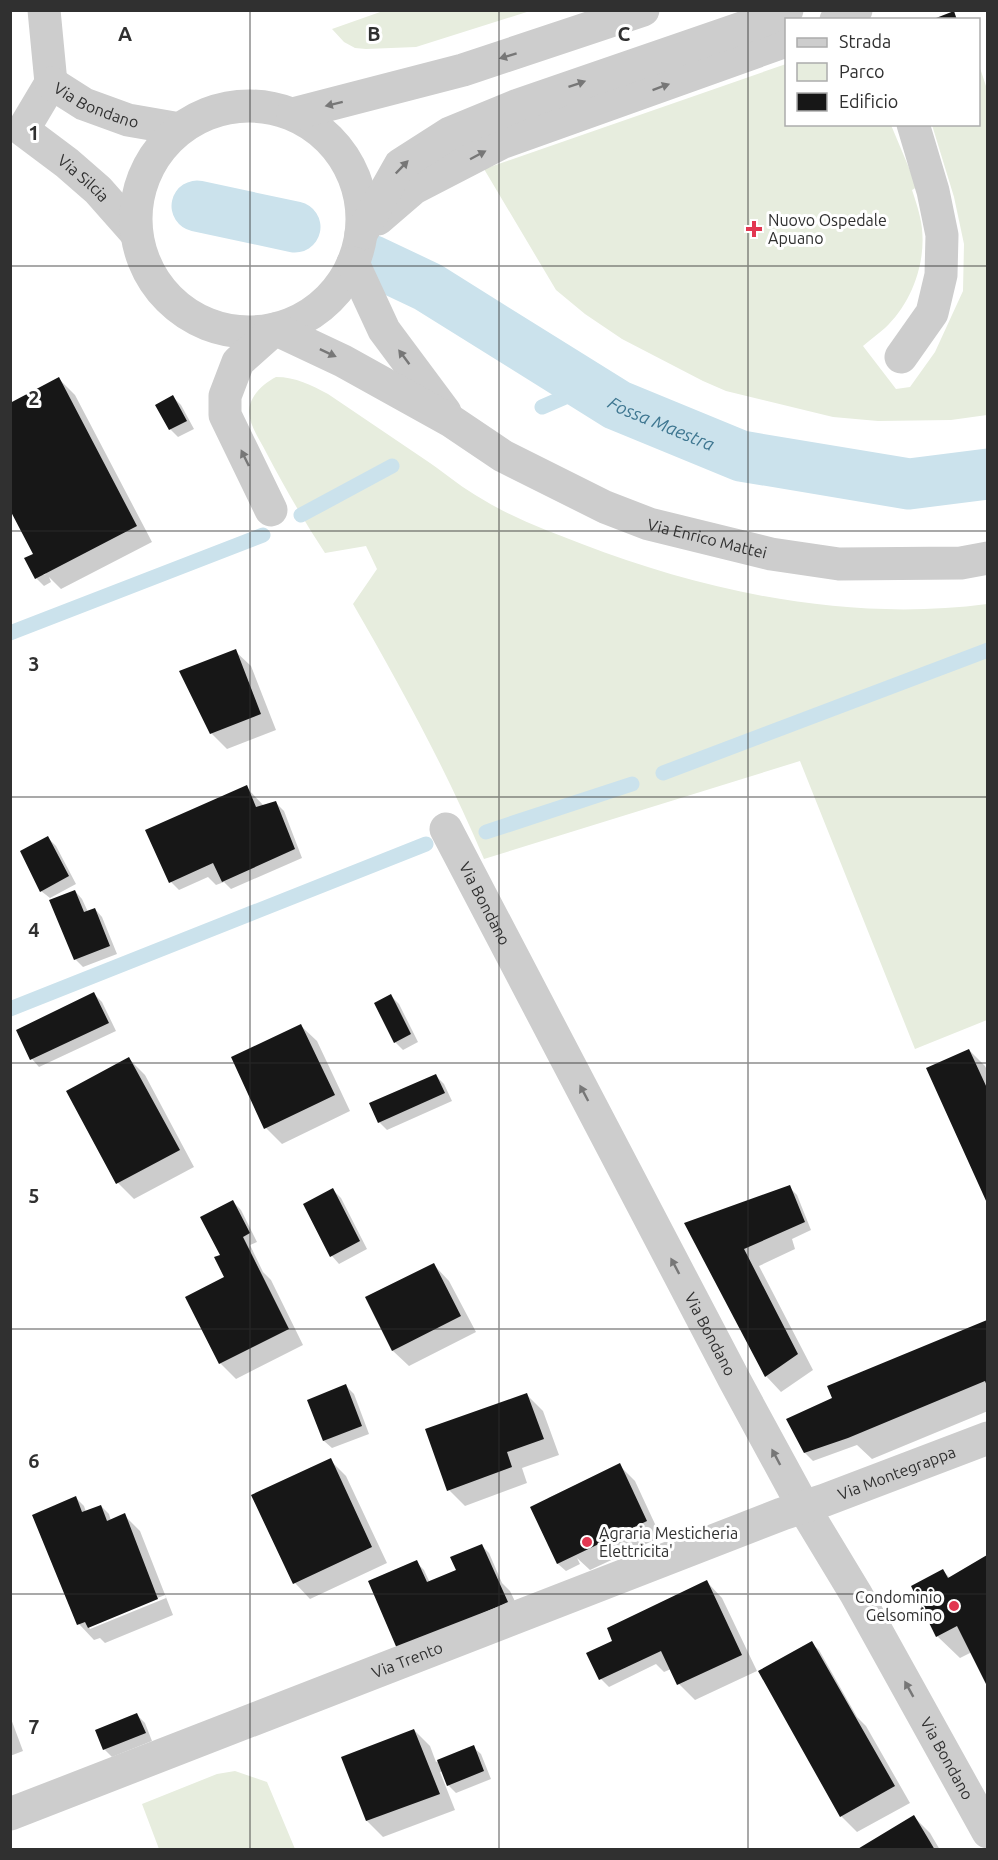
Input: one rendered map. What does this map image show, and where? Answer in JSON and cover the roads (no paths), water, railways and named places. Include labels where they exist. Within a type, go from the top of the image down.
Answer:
[{"type":"street","name":"Via Bondano","points":[[44,10],[51,83],[84,104],[128,120],[180,129]]},
{"type":"street","points":[[293,114],[463,70],[643,10]]},
{"type":"street","points":[[451,421],[384,330],[357,248],[361,204],[354,176],[339,150],[318,129],[293,114],[265,107],[235,106],[206,114],[180,129],[160,149],[144,174],[136,203],[136,233],[144,263],[160,291],[184,312],[212,326],[243,332],[275,329],[308,316],[335,293],[357,248],[400,165],[450,133],[518,105],[762,21],[787,10]]},
{"type":"street","points":[[840,18],[856,10]]},
{"type":"street","points":[[357,248],[414,188],[501,143],[785,41]]},
{"type":"street","name":"Via Silcia","points":[[51,83],[23,130],[98,190],[136,233]]},
{"type":"street","points":[[900,357],[932,313],[941,275],[942,235],[933,191],[914,126]]},
{"type":"street","points":[[275,329],[343,361],[451,421]]},
{"type":"street","points":[[271,510],[225,415],[225,396],[238,362],[275,329]]},
{"type":"street","name":"Via Enrico Mattei","points":[[451,421],[503,456],[597,502],[649,524],[703,538],[771,554],[839,564],[961,563],[987,558]]},
{"type":"street","name":"Via Bondano","points":[[446,829],[730,1371],[804,1508],[856,1594],[987,1832]]},
{"type":"street","name":"Via Montegrappa","points":[[804,1508],[987,1438]]},
{"type":"street","name":"Via Trento","points":[[10,1814],[782,1514],[804,1508]]},
{"type":"waterway","name":"Fossa Maestra","points":[[197,206],[295,227]]},
{"type":"waterway","name":"Fossa Maestra","points":[[371,260],[428,287],[617,405],[741,456],[909,484],[988,474]]},
{"type":"waterway","points":[[542,407],[588,387]]},
{"type":"waterway","points":[[301,515],[392,466]]},
{"type":"waterway","points":[[10,633],[263,535]]},
{"type":"waterway","points":[[663,773],[988,650]]},
{"type":"waterway","points":[[486,832],[632,784]]},
{"type":"waterway","points":[[10,1009],[426,844]]},
{"type":"place","name":"Nuovo Ospedale Apuano","points":[[754,229]]},
{"type":"place","name":"Agraria Mesticheria Elettricita'","points":[[587,1542]]},
{"type":"place","name":"Condominio Gelsomino","points":[[954,1606]]}]
